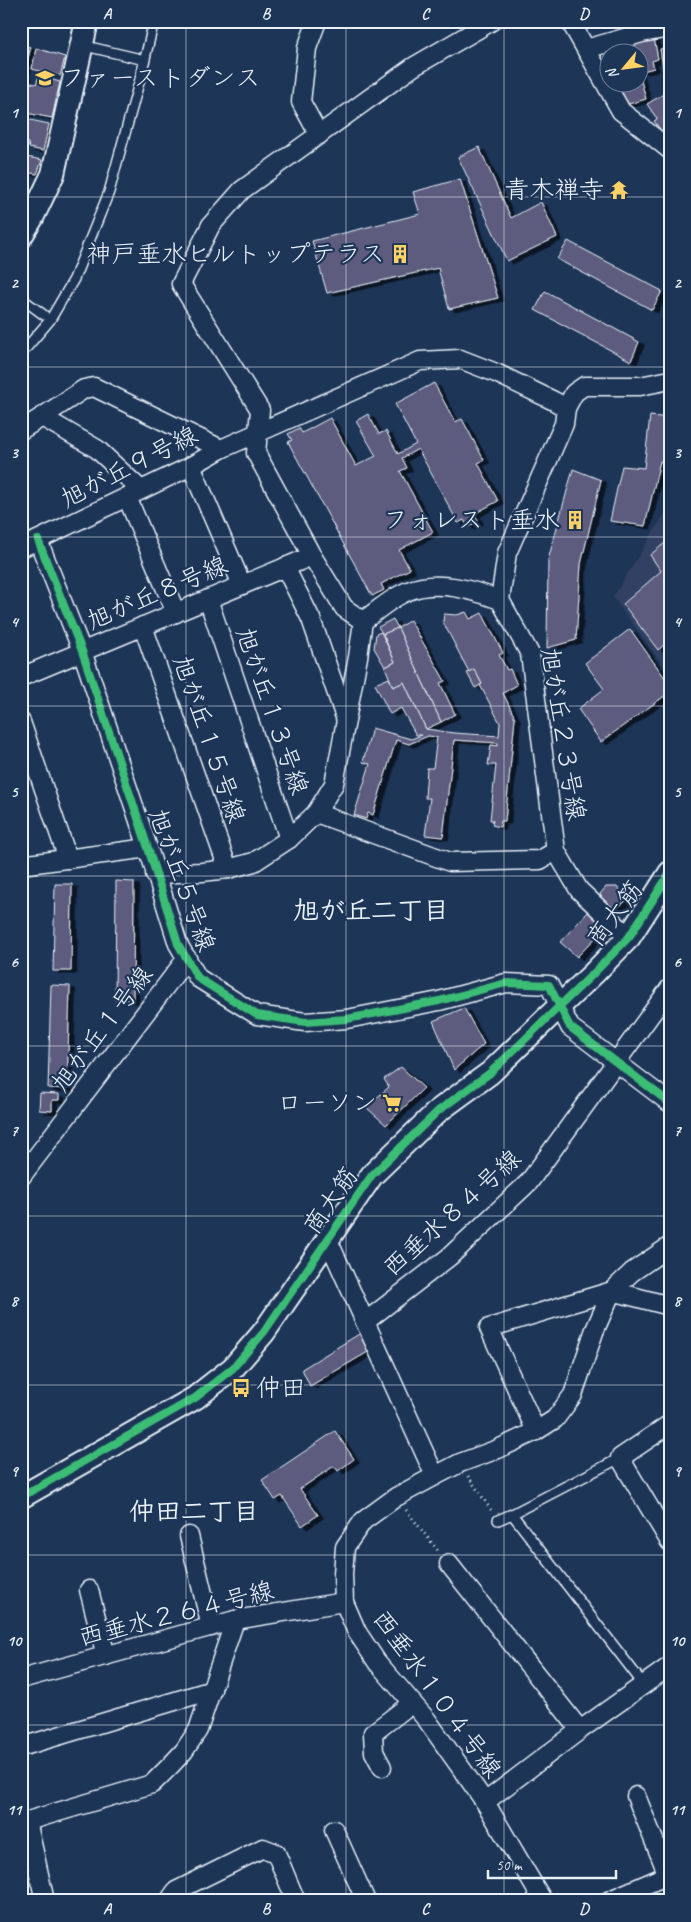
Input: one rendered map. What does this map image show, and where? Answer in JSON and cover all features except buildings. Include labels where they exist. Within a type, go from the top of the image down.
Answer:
[{"type":"street","points":[[25,223],[53,174],[86,21]]},
{"type":"street","points":[[317,21],[307,48],[301,102],[318,135]]},
{"type":"street","points":[[363,621],[344,608],[312,556],[256,453],[260,410],[181,284],[211,225],[242,190],[413,67],[492,21]]},
{"type":"street","points":[[570,21],[621,111],[670,150]]},
{"type":"street","points":[[586,49],[642,33],[670,28]]},
{"type":"street","name":"旭が丘９号線","points":[[21,548],[259,431],[420,361],[460,359],[504,377],[566,408]]},
{"type":"street","points":[[155,874],[228,869],[254,862],[289,839],[316,813],[334,784],[363,621],[409,590],[432,586],[462,588],[500,600],[508,553],[564,424],[566,408],[574,393],[584,386],[640,386],[670,380]]},
{"type":"street","points":[[21,430],[84,389],[94,387],[221,449]]},
{"type":"street","points":[[42,417],[97,449],[134,493],[176,613]]},
{"type":"street","points":[[191,466],[242,585]]},
{"type":"street","name":"旭が丘５号線","points":[[38,540],[82,651],[178,944],[198,978],[257,1015],[305,1022],[347,1019],[439,1001],[506,982],[549,985],[560,1006]]},
{"type":"street","name":"旭が丘８号線","points":[[21,677],[312,556]]},
{"type":"street","points":[[285,567],[311,619],[346,721]]},
{"type":"street","name":"旭が丘１３号線","points":[[208,599],[289,839]]},
{"type":"street","name":"旭が丘２３号線","points":[[500,600],[530,654],[556,851]]},
{"type":"street","name":"旭が丘１５号線","points":[[143,626],[228,869]]},
{"type":"street","points":[[21,722],[68,859]]},
{"type":"street","points":[[316,813],[450,862],[540,860],[556,851],[579,890],[629,937]]},
{"type":"street","points":[[21,865],[148,848]]},
{"type":"street","name":"商大筋","points":[[21,1496],[195,1398],[234,1368],[264,1332],[372,1175],[438,1111],[490,1073],[629,937],[670,873]]},
{"type":"street","name":"旭が丘１号線","points":[[21,1177],[187,958]]},
{"type":"street","name":"西垂水８４号線","points":[[365,1322],[449,1257],[529,1182],[587,1105],[670,988]]},
{"type":"street","points":[[560,1006],[570,1028],[670,1103]]},
{"type":"street","points":[[328,1240],[435,1476]]},
{"type":"street","points":[[536,1431],[489,1328],[612,1291],[632,1272],[670,1246]]},
{"type":"street","points":[[612,1291],[670,1306]]},
{"type":"street","name":"西垂水１０４号線","points":[[543,1901],[485,1802],[427,1720],[377,1662],[357,1632],[344,1602],[343,1574],[345,1547],[363,1521],[396,1497],[460,1463],[498,1449],[536,1431],[555,1419],[573,1394],[594,1332],[612,1291]]},
{"type":"street","points":[[670,1424],[620,1458],[670,1542]]},
{"type":"street","points":[[189,1536],[211,1627]]},
{"type":"street","points":[[449,1564],[580,1730]]},
{"type":"street","points":[[89,1590],[106,1656]]},
{"type":"street","name":"西垂水２６４号線","points":[[21,1679],[235,1620],[344,1602]]},
{"type":"street","points":[[46,1901],[24,1822],[152,1784],[184,1751],[198,1730],[235,1620]]},
{"type":"street","points":[[485,1802],[580,1730],[670,1666]]},
{"type":"street","points":[[21,1747],[212,1690]]},
{"type":"street","points":[[382,1767],[374,1752],[373,1733],[412,1703]]},
{"type":"street","points":[[615,1900],[669,1874],[636,1796]]},
{"type":"street","points":[[334,1830],[366,1901]]},
{"type":"street","points":[[172,1901],[171,1898],[176,1891],[263,1848],[276,1853],[296,1901]]},
{"type":"lane","points":[[21,354],[50,320],[74,279],[108,192],[154,21]]},
{"type":"lane","points":[[81,45],[145,60]]},
{"type":"lane","points":[[21,298],[44,315]]},
{"type":"lane","points":[[498,1520],[620,1458]]},
{"type":"lane","points":[[512,1514],[644,1684]]},
{"type":"path","points":[[460,1463],[498,1520]]},
{"type":"path","points":[[396,1497],[449,1564]]},
{"type":"shaded area","points":[[670,505],[670,675],[613,597]]},
{"type":"cycle path","points":[[38,540],[82,651],[178,944],[198,978],[257,1015],[305,1022],[347,1019],[439,1001],[506,983],[549,985],[570,1027],[670,1103]]},
{"type":"cycle path","points":[[21,1497],[195,1398],[233,1368],[264,1332],[372,1175],[438,1111],[490,1073],[594,973],[629,937],[670,873]]},
{"type":"place","name":"ファーストダンス","points":[[45,78]]},
{"type":"place","name":"青木禅寺","points":[[619,190]]},
{"type":"place","name":"神戸垂水ヒルトップテラス","points":[[400,254]]},
{"type":"place","name":"フォレスト垂水","points":[[575,520]]},
{"type":"place","name":"ローソン","points":[[392,1103]]},
{"type":"place","name":"仲田","points":[[241,1388]]},
{"type":"district","name":"旭が丘二丁目","points":[[371,910]]},
{"type":"district","name":"仲田二丁目","points":[[194,1511]]}]
